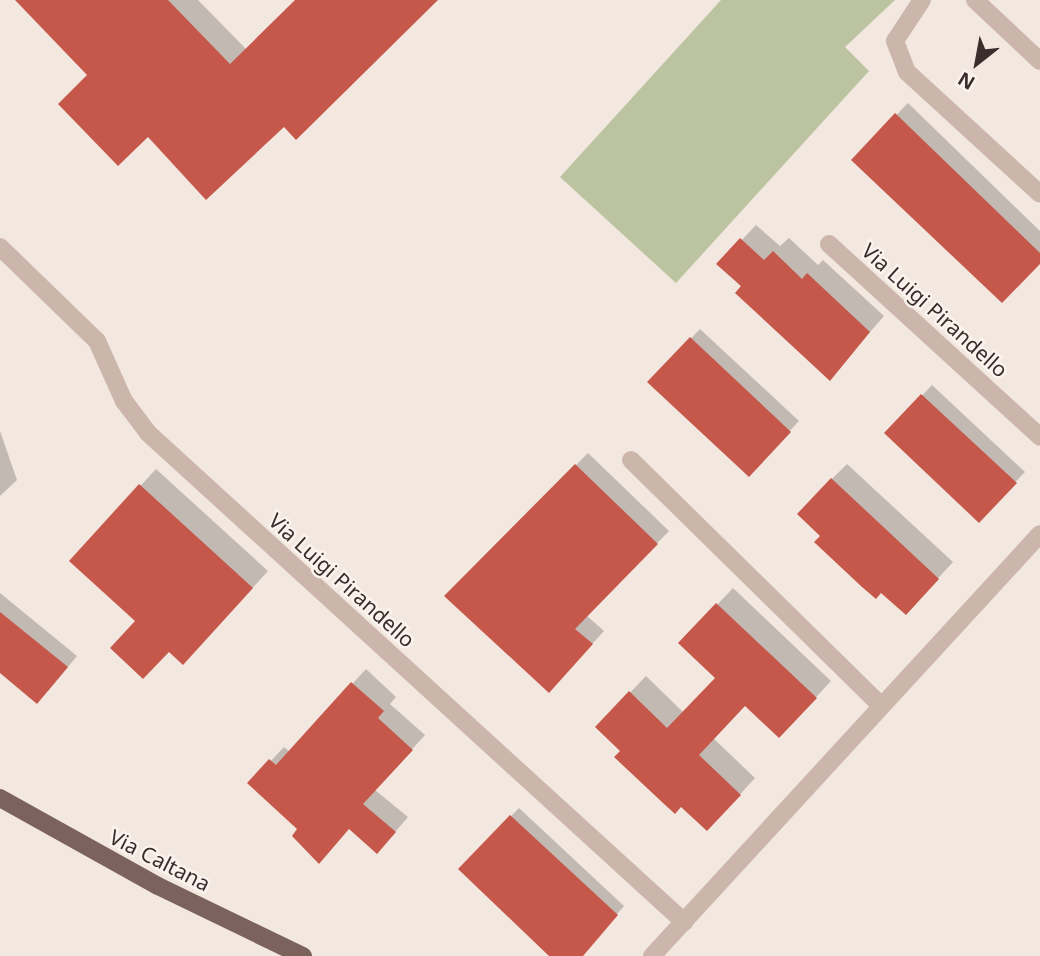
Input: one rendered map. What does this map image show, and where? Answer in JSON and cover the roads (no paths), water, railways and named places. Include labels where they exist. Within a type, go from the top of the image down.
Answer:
[{"type":"main road","name":"Via Caltana","points":[[0,798],[148,881],[303,956]]},
{"type":"street","points":[[922,0],[895,41],[907,72],[1040,194]]},
{"type":"street","points":[[975,0],[1040,61]]},
{"type":"street","name":"Via Luigi Pirandello","points":[[830,244],[1040,437]]},
{"type":"street","name":"Via Luigi Pirandello","points":[[0,247],[97,341],[124,401],[148,433],[684,922]]},
{"type":"street","points":[[631,460],[881,706]]},
{"type":"street","points":[[652,956],[1040,534]]}]
